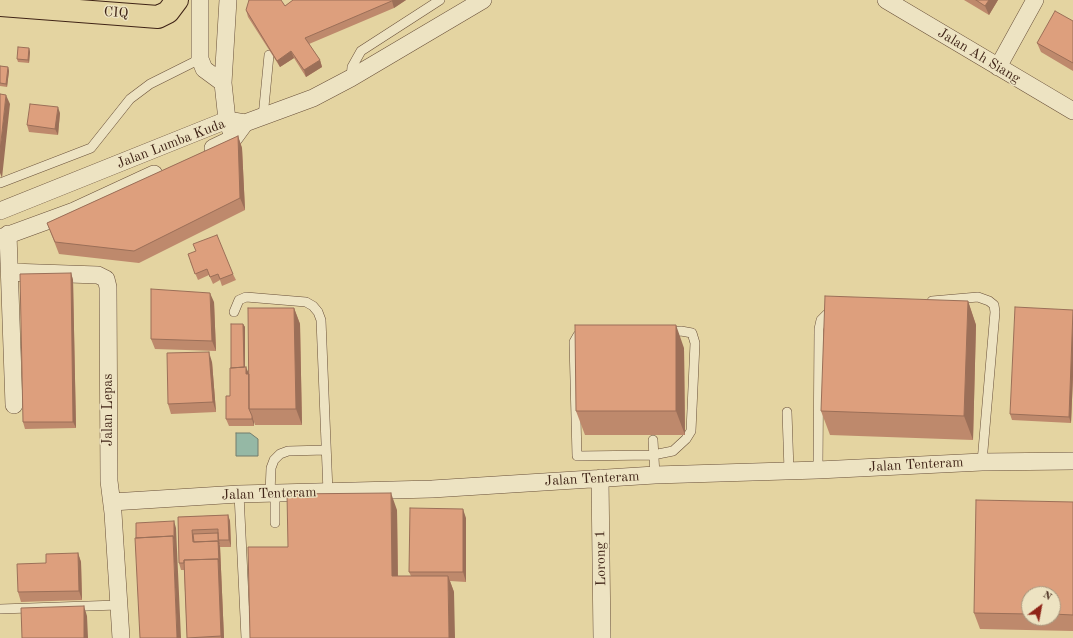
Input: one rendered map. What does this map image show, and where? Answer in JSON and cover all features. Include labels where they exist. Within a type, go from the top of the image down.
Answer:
[{"type":"highway","name":"CIQ","points":[[0,5],[158,17],[168,12],[177,0]]},
{"type":"street","points":[[200,0],[200,59],[204,69],[223,83]]},
{"type":"street","points":[[228,0],[223,83],[226,120],[234,138]]},
{"type":"street","points":[[245,123],[306,102],[351,78],[483,0]]},
{"type":"street","name":"Jalan Ah Siang","points":[[886,0],[1073,111]]},
{"type":"street","points":[[998,67],[1035,0]]},
{"type":"street","name":"Jalan Lumba Kuda","points":[[0,211],[226,120],[245,123],[234,138],[198,155]]},
{"type":"street","name":"Jalan Lumba Kuda","points":[[4,236],[74,211],[168,168]]},
{"type":"street","points":[[4,236],[10,272],[14,405]]},
{"type":"street","name":"Jalan Lepas","points":[[10,272],[98,274],[106,279],[108,287],[108,466],[112,502],[121,638]]},
{"type":"street","name":"Jalan Tenteram","points":[[112,502],[272,493],[328,492],[372,497],[647,475],[818,470],[982,462],[1073,461]]},
{"type":"street","name":"Lorong 1","points":[[600,478],[602,638]]},
{"type":"lane","points":[[351,78],[352,67],[362,51],[440,0]]},
{"type":"lane","points":[[263,117],[269,55]]},
{"type":"lane","points":[[0,183],[91,148],[130,99],[150,84],[200,59]]},
{"type":"lane","points":[[234,312],[240,300],[246,297],[306,302],[313,306],[318,312],[321,320],[328,492]]},
{"type":"lane","points":[[925,302],[978,297],[989,301],[994,305],[995,312],[982,462]]},
{"type":"lane","points":[[818,470],[817,423],[819,329],[821,320],[826,314],[841,310]]},
{"type":"lane","points":[[681,331],[692,333],[696,343],[691,431],[686,439],[673,451],[638,456],[577,456],[574,342],[578,335],[681,331]]},
{"type":"lane","points":[[787,412],[789,471]]},
{"type":"lane","points":[[817,423],[830,422]]},
{"type":"lane","points":[[973,426],[985,427]]},
{"type":"lane","points":[[647,475],[653,455],[653,440]]},
{"type":"lane","points":[[275,523],[271,468],[274,460],[280,454],[288,451],[326,450]]},
{"type":"lane","points":[[638,456],[647,475]]},
{"type":"lane","points":[[239,494],[246,638]]},
{"type":"lane","points":[[0,609],[118,605]]},
{"type":"shaded area","points":[[236,433],[250,433],[258,439],[258,456],[236,456]]},
{"type":"building","points":[[249,0],[281,0],[285,6],[293,0],[394,0],[305,38],[320,60],[304,70],[291,51],[277,61],[246,10]]},
{"type":"building","points":[[976,0],[989,0],[985,6]]},
{"type":"building","points":[[1055,11],[1073,21],[1073,63],[1037,43]]},
{"type":"building","points":[[18,47],[29,48],[28,60],[17,59]]},
{"type":"building","points":[[0,66],[8,67],[6,84],[0,83]]},
{"type":"building","points":[[0,94],[6,95],[0,151]]},
{"type":"building","points":[[30,104],[58,107],[55,129],[27,125]]},
{"type":"building","points":[[238,136],[240,198],[134,251],[55,242],[47,223]]},
{"type":"building","points":[[217,235],[233,274],[220,279],[218,274],[210,277],[207,269],[195,274],[188,254],[196,251],[193,244]]},
{"type":"building","points":[[71,273],[73,422],[23,422],[20,274]]},
{"type":"building","points":[[151,289],[210,293],[212,341],[151,339]]},
{"type":"building","points":[[825,296],[968,301],[964,416],[821,411]]},
{"type":"building","points":[[1015,307],[1073,310],[1069,417],[1010,414]]},
{"type":"building","points":[[248,308],[294,308],[296,409],[249,409]]},
{"type":"building","points":[[231,324],[243,324],[244,367],[231,368]]},
{"type":"building","points":[[575,325],[676,325],[676,411],[576,411]]},
{"type":"building","points":[[209,352],[213,402],[168,404],[167,353]]},
{"type":"building","points":[[246,367],[246,374],[249,374],[249,409],[252,419],[226,419],[226,396],[230,396],[230,368]]},
{"type":"building","points":[[391,493],[392,576],[448,576],[449,638],[250,638],[248,547],[288,547],[287,494]]},
{"type":"building","points":[[976,500],[1073,502],[1073,615],[1061,614],[1061,586],[1021,586],[1021,614],[974,613]]},
{"type":"building","points":[[410,508],[463,509],[463,572],[409,572]]},
{"type":"building","points":[[228,515],[229,540],[218,540],[218,529],[192,530],[193,542],[218,541],[219,562],[218,559],[184,560],[184,563],[179,563],[178,517]]},
{"type":"building","points":[[174,521],[174,539],[173,536],[136,538],[136,523]]},
{"type":"building","points":[[218,533],[219,544],[218,541],[194,542],[193,534]]},
{"type":"building","points":[[173,536],[177,638],[140,638],[135,538]]},
{"type":"building","points":[[78,553],[79,591],[18,592],[17,564],[46,563],[46,554]]},
{"type":"building","points":[[218,559],[221,636],[187,638],[184,560]]},
{"type":"building","points":[[84,606],[84,638],[22,638],[21,608]]}]
